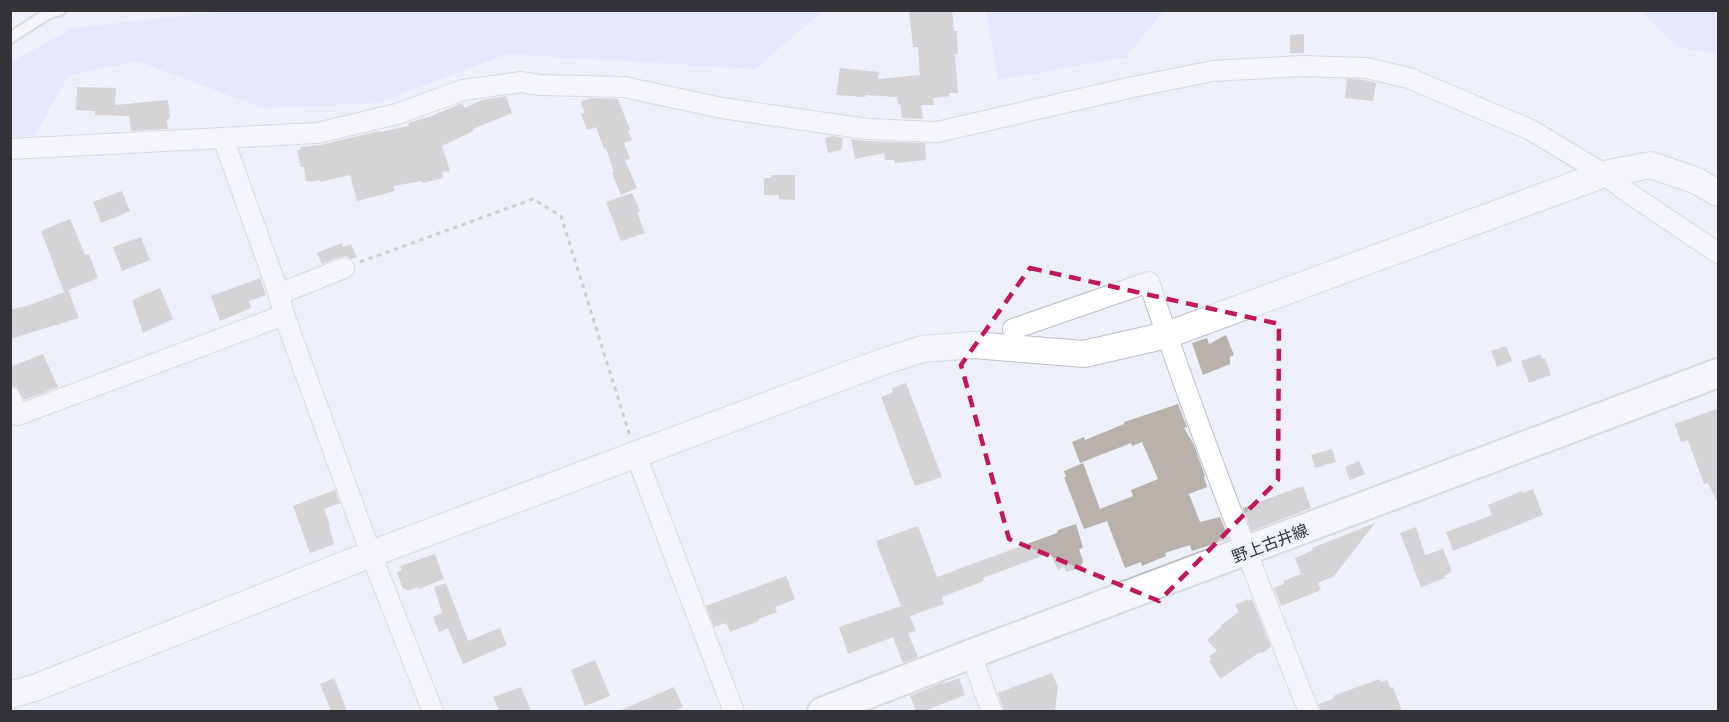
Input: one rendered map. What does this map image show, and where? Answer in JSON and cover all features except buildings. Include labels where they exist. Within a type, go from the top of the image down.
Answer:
[{"type":"main road","name":"野上古井線","points":[[822,711],[1719,373]]},
{"type":"street","points":[[10,149],[317,133],[397,114],[463,90],[521,82],[540,85],[624,87],[722,108],[867,129],[937,132],[1132,87],[1214,71],[1303,66],[1366,68],[1409,78],[1531,130],[1604,174],[1719,253]]},
{"type":"street","points":[[224,138],[279,294],[284,315],[371,554],[433,711]]},
{"type":"street","points":[[10,694],[37,687],[371,554],[922,349],[974,345],[1084,354],[1167,335],[1604,174],[1651,165],[1697,181],[1719,193]]},
{"type":"street","points":[[279,294],[344,268]]},
{"type":"street","points":[[1013,329],[1149,282],[1246,552],[1309,711]]},
{"type":"street","points":[[10,397],[18,415],[284,315]]},
{"type":"street","points":[[636,455],[734,711]]},
{"type":"street","points":[[971,654],[992,711]]},
{"type":"lane","points":[[10,38],[47,14],[60,10]]},
{"type":"path","points":[[344,268],[533,199],[561,216],[636,455]]},
{"type":"highlighted area","points":[[1030,268],[1279,324],[1278,480],[1159,601],[1009,539],[961,365]]},
{"type":"shaded area","points":[[234,10],[823,11],[755,69],[507,54],[378,103],[263,108],[137,61],[69,75],[35,135],[11,138],[11,62],[73,28]]},
{"type":"shaded area","points":[[986,10],[1164,11],[1126,57],[998,80]]},
{"type":"shaded area","points":[[1641,11],[1718,11],[1718,53],[1679,48]]}]
